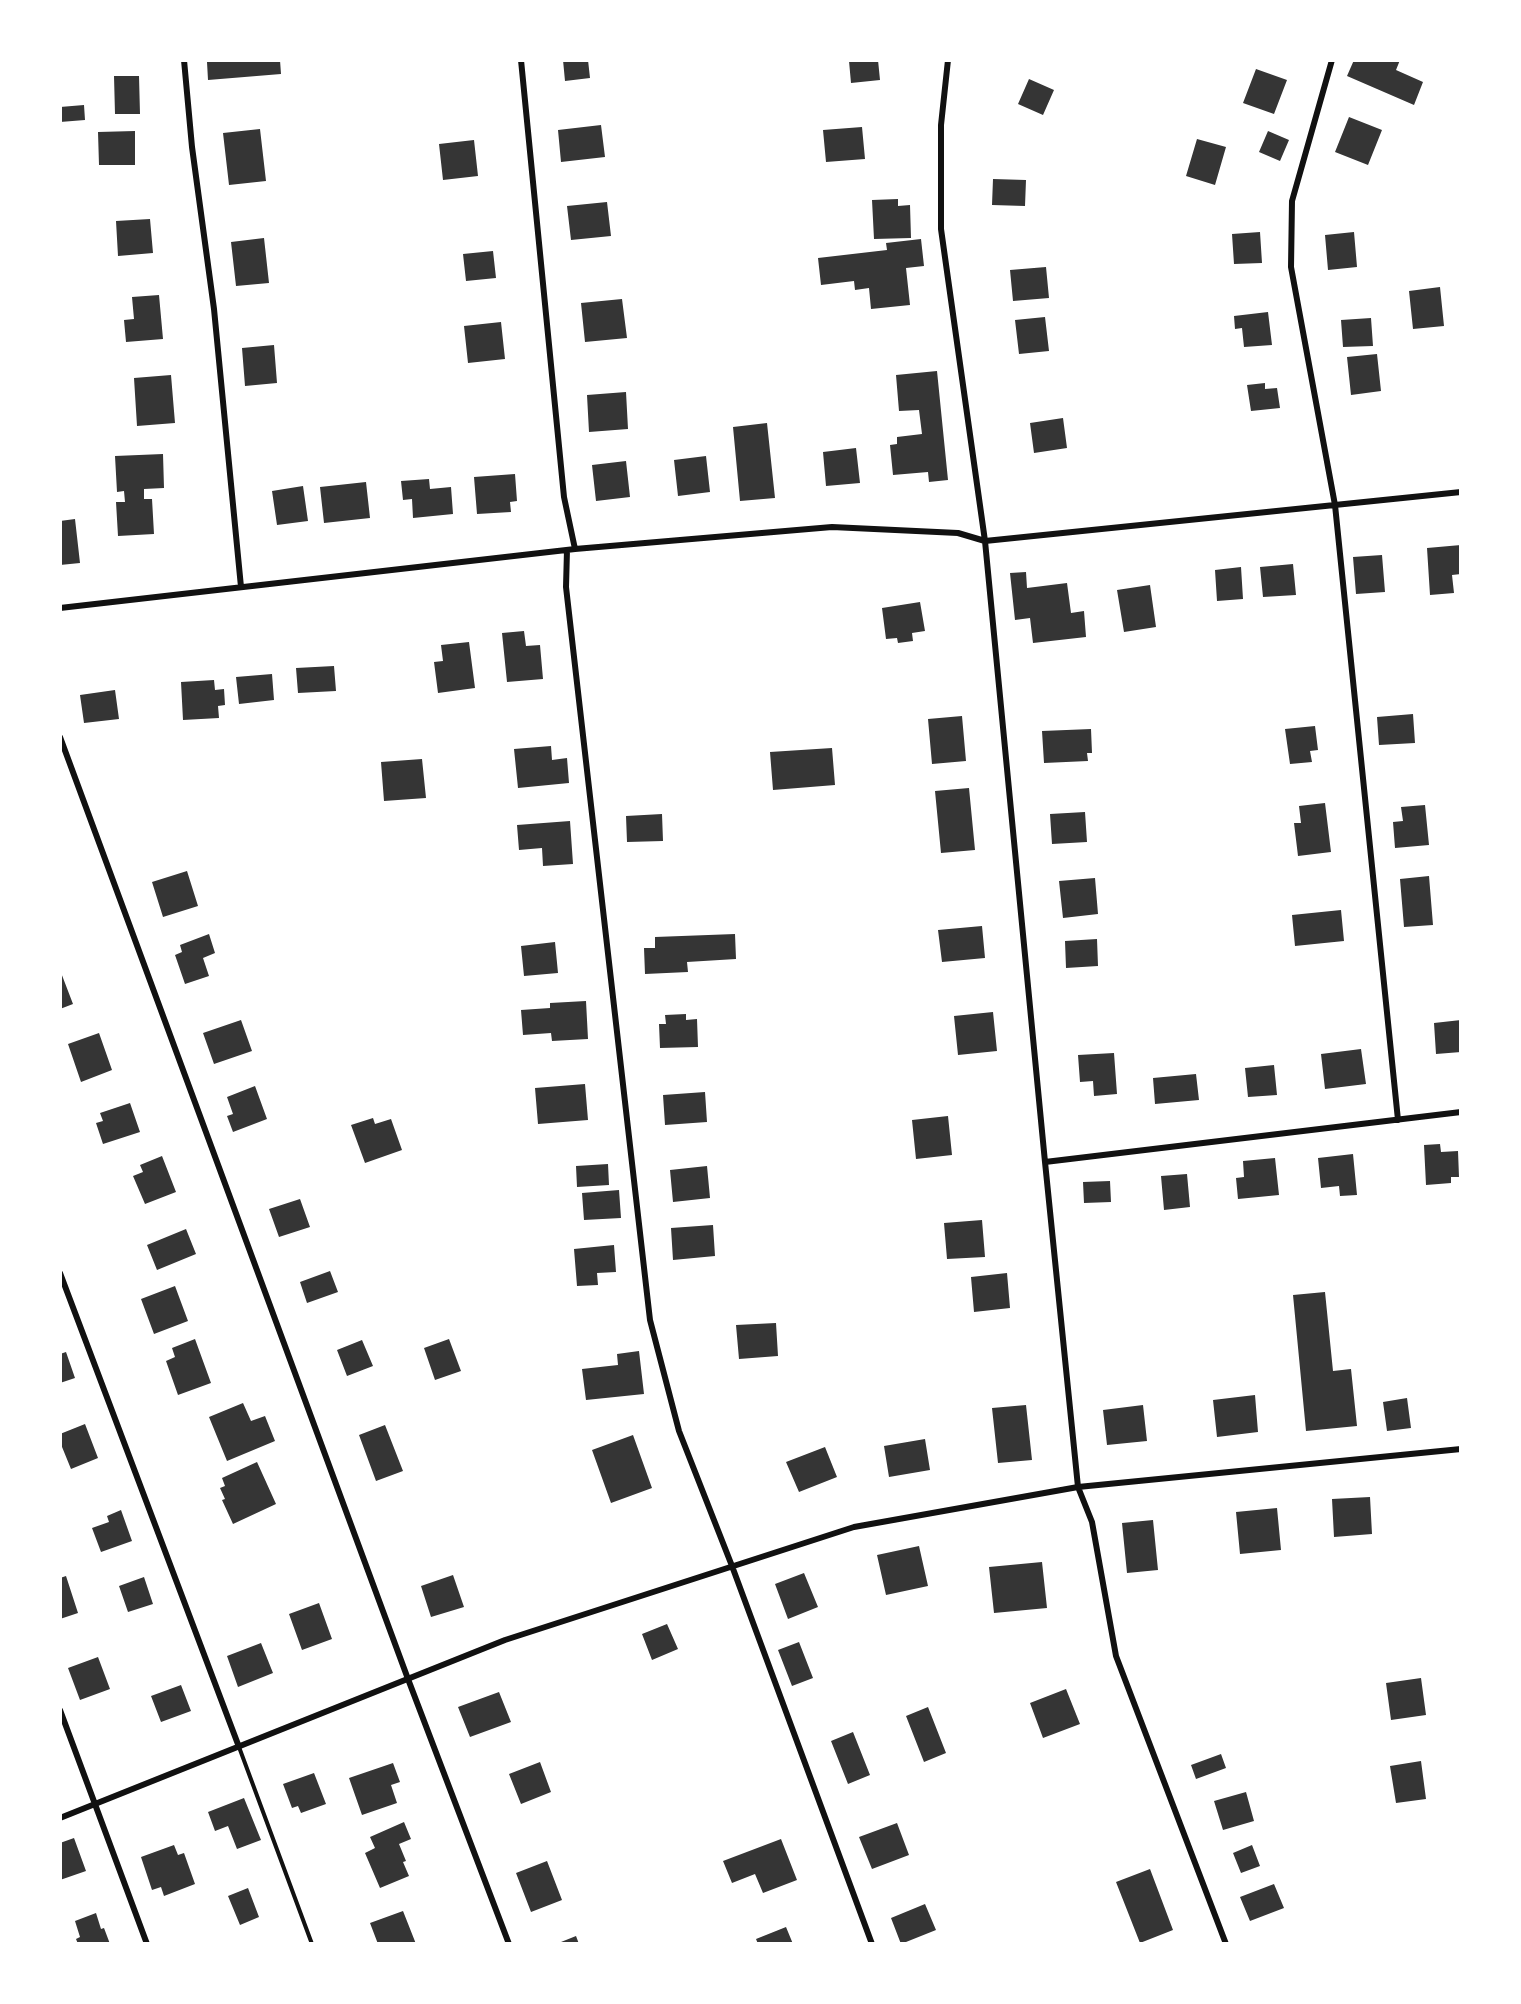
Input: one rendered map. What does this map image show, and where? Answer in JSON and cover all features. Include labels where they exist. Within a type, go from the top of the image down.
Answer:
[{"type":"street","points":[[184,60],[192,147],[214,309],[241,587]]},
{"type":"street","points":[[521,60],[564,497],[575,549]]},
{"type":"street","points":[[948,60],[941,125],[941,229],[985,541],[1078,1487],[1092,1522],[1116,1656],[1226,1944]]},
{"type":"street","points":[[1332,60],[1292,201],[1291,267],[1335,506],[1398,1120]]},
{"type":"street","points":[[60,608],[575,549],[832,527],[958,533],[985,541],[1461,492]]},
{"type":"street","points":[[567,550],[566,587],[650,1320],[679,1431],[732,1566],[872,1944]]},
{"type":"street","points":[[60,737],[408,1679],[509,1944]]},
{"type":"street","points":[[1045,1162],[1461,1113]]},
{"type":"street","points":[[60,1273],[239,1747]]},
{"type":"street","points":[[60,1818],[505,1640],[854,1527],[1078,1487],[1461,1449]]},
{"type":"street","points":[[60,1710],[147,1944]]},
{"type":"lane","points":[[239,1747],[312,1944]]},
{"type":"building","points":[[280,60],[281,74],[208,80],[207,62]]},
{"type":"building","points":[[563,60],[588,60],[590,78],[565,81]]},
{"type":"building","points":[[878,60],[880,80],[851,83],[849,61]]},
{"type":"building","points":[[1354,60],[1400,60],[1396,70],[1423,82],[1414,105],[1347,76]]},
{"type":"building","points":[[1256,69],[1287,80],[1274,114],[1243,103]]},
{"type":"building","points":[[114,76],[139,76],[140,114],[115,114]]},
{"type":"building","points":[[1029,79],[1054,90],[1043,115],[1018,104]]},
{"type":"building","points":[[84,105],[85,120],[60,122],[60,107]]},
{"type":"building","points":[[1349,117],[1382,130],[1368,165],[1335,152]]},
{"type":"building","points":[[601,125],[605,157],[561,162],[558,130]]},
{"type":"building","points":[[862,127],[865,159],[826,162],[823,130]]},
{"type":"building","points":[[260,129],[266,181],[229,185],[223,133]]},
{"type":"building","points":[[135,131],[135,165],[99,165],[98,132]]},
{"type":"building","points":[[1268,131],[1289,140],[1280,161],[1259,152]]},
{"type":"building","points":[[1197,139],[1226,147],[1215,185],[1186,176]]},
{"type":"building","points":[[474,140],[478,176],[443,180],[439,144]]},
{"type":"building","points":[[993,179],[1026,180],[1025,206],[992,205]]},
{"type":"building","points":[[898,199],[898,206],[910,205],[911,238],[874,239],[872,200]]},
{"type":"building","points":[[607,202],[611,236],[571,240],[567,206]]},
{"type":"building","points":[[150,219],[153,253],[118,256],[116,221]]},
{"type":"building","points":[[1260,232],[1262,263],[1234,264],[1232,234]]},
{"type":"building","points":[[1354,232],[1357,267],[1328,270],[1325,235]]},
{"type":"building","points":[[264,238],[269,283],[236,286],[231,242]]},
{"type":"building","points":[[921,239],[924,266],[906,268],[910,305],[871,309],[869,288],[855,290],[854,281],[821,285],[818,258],[887,250],[886,243]]},
{"type":"building","points":[[493,251],[496,278],[466,281],[463,254]]},
{"type":"building","points":[[1046,267],[1049,298],[1013,301],[1010,270]]},
{"type":"building","points":[[1440,287],[1444,326],[1413,329],[1409,291]]},
{"type":"building","points":[[159,295],[163,339],[126,342],[124,320],[134,319],[132,297]]},
{"type":"building","points":[[622,299],[627,338],[585,342],[581,303]]},
{"type":"building","points":[[1268,312],[1272,345],[1244,347],[1242,328],[1235,329],[1234,316]]},
{"type":"building","points":[[1045,317],[1049,351],[1019,354],[1015,320]]},
{"type":"building","points":[[1371,318],[1373,346],[1343,347],[1341,320]]},
{"type":"building","points":[[501,322],[505,359],[468,363],[464,326]]},
{"type":"building","points":[[274,345],[277,383],[245,386],[242,348]]},
{"type":"building","points":[[1377,354],[1381,391],[1351,395],[1347,357]]},
{"type":"building","points":[[937,371],[948,480],[929,482],[928,472],[893,475],[890,445],[897,444],[897,437],[922,434],[919,410],[899,411],[896,375]]},
{"type":"building","points":[[171,375],[175,423],[137,426],[134,378]]},
{"type":"building","points":[[1265,383],[1265,389],[1277,388],[1280,408],[1251,411],[1247,385]]},
{"type":"building","points":[[626,392],[628,429],[589,432],[587,395]]},
{"type":"building","points":[[1063,418],[1067,448],[1034,453],[1030,423]]},
{"type":"building","points":[[767,423],[775,498],[740,501],[733,427]]},
{"type":"building","points":[[856,448],[860,483],[826,486],[823,452]]},
{"type":"building","points":[[163,454],[164,488],[144,489],[144,499],[152,499],[154,534],[118,536],[116,502],[125,502],[124,491],[117,492],[115,456]]},
{"type":"building","points":[[706,456],[710,492],[678,496],[674,460]]},
{"type":"building","points":[[626,461],[630,497],[596,501],[592,465]]},
{"type":"building","points":[[515,474],[517,501],[510,502],[511,512],[477,514],[474,477]]},
{"type":"building","points":[[429,479],[430,489],[451,487],[453,514],[413,518],[412,499],[403,500],[401,481]]},
{"type":"building","points":[[366,482],[370,518],[324,523],[320,487]]},
{"type":"building","points":[[303,486],[308,521],[277,525],[272,491]]},
{"type":"building","points":[[75,519],[80,563],[60,565],[60,521]]},
{"type":"building","points":[[1461,545],[1461,574],[1452,575],[1454,593],[1430,595],[1427,548]]},
{"type":"building","points":[[1382,555],[1385,592],[1356,594],[1353,557]]},
{"type":"building","points":[[1293,564],[1296,595],[1263,597],[1260,567]]},
{"type":"building","points":[[1241,567],[1243,599],[1217,601],[1215,570]]},
{"type":"building","points":[[1026,572],[1027,588],[1067,583],[1071,613],[1084,611],[1086,637],[1033,643],[1030,618],[1015,620],[1010,573]]},
{"type":"building","points":[[1150,585],[1156,627],[1124,632],[1117,590]]},
{"type":"building","points":[[920,602],[925,631],[912,633],[913,641],[898,643],[897,638],[886,639],[882,608]]},
{"type":"building","points":[[524,631],[526,646],[540,645],[543,679],[507,682],[502,633]]},
{"type":"building","points":[[469,642],[475,688],[438,693],[434,662],[443,661],[441,645]]},
{"type":"building","points":[[334,666],[336,691],[298,693],[296,668]]},
{"type":"building","points":[[272,674],[274,700],[239,704],[236,677]]},
{"type":"building","points":[[214,680],[215,690],[224,689],[225,705],[218,706],[219,718],[183,720],[181,682]]},
{"type":"building","points":[[115,690],[119,719],[84,723],[80,695]]},
{"type":"building","points":[[1413,714],[1415,743],[1379,745],[1377,717]]},
{"type":"building","points":[[962,716],[966,761],[932,764],[928,719]]},
{"type":"building","points":[[1315,726],[1318,750],[1310,751],[1312,762],[1290,764],[1285,729]]},
{"type":"building","points":[[1091,729],[1092,753],[1087,753],[1088,761],[1044,763],[1042,731]]},
{"type":"building","points":[[551,746],[552,760],[567,758],[569,783],[518,788],[514,749]]},
{"type":"building","points":[[832,748],[835,785],[773,790],[770,752]]},
{"type":"building","points":[[422,759],[426,798],[384,801],[381,762]]},
{"type":"building","points":[[969,788],[975,850],[941,853],[935,791]]},
{"type":"building","points":[[1325,803],[1331,852],[1298,856],[1294,823],[1301,823],[1299,806]]},
{"type":"building","points":[[1425,805],[1429,845],[1395,848],[1393,822],[1403,821],[1401,807]]},
{"type":"building","points":[[1085,812],[1087,842],[1052,844],[1050,814]]},
{"type":"building","points":[[662,814],[663,841],[627,842],[626,816]]},
{"type":"building","points":[[570,821],[573,864],[543,866],[542,848],[519,850],[517,825]]},
{"type":"building","points":[[187,871],[198,906],[163,917],[152,882]]},
{"type":"building","points":[[1429,876],[1433,925],[1404,927],[1400,879]]},
{"type":"building","points":[[1095,878],[1098,914],[1063,918],[1059,881]]},
{"type":"building","points":[[1341,910],[1344,941],[1295,946],[1292,915]]},
{"type":"building","points":[[982,926],[985,958],[942,962],[938,930]]},
{"type":"building","points":[[209,934],[215,953],[203,958],[209,976],[185,984],[175,955],[182,952],[180,945]]},
{"type":"building","points":[[735,934],[736,959],[687,962],[688,972],[645,974],[644,948],[655,948],[655,937]]},
{"type":"building","points":[[1097,939],[1098,966],[1066,968],[1065,941]]},
{"type":"building","points":[[555,942],[558,973],[524,976],[521,946]]},
{"type":"building","points":[[60,970],[73,1004],[60,1009]]},
{"type":"building","points":[[586,1001],[588,1039],[552,1041],[551,1033],[523,1035],[521,1010],[550,1008],[550,1003]]},
{"type":"building","points":[[993,1012],[997,1051],[958,1055],[954,1016]]},
{"type":"building","points":[[686,1014],[686,1020],[697,1019],[698,1047],[660,1048],[659,1024],[666,1024],[665,1015]]},
{"type":"building","points":[[241,1020],[252,1051],[214,1064],[203,1033]]},
{"type":"building","points":[[1461,1020],[1461,1052],[1436,1054],[1434,1023]]},
{"type":"building","points":[[99,1033],[112,1070],[81,1082],[68,1044]]},
{"type":"building","points":[[1361,1049],[1366,1084],[1325,1089],[1321,1054]]},
{"type":"building","points":[[1114,1053],[1117,1094],[1094,1096],[1093,1081],[1080,1082],[1078,1055]]},
{"type":"building","points":[[1274,1065],[1277,1095],[1248,1097],[1245,1068]]},
{"type":"building","points":[[1196,1074],[1199,1100],[1155,1104],[1153,1078]]},
{"type":"building","points":[[585,1084],[588,1120],[538,1124],[535,1088]]},
{"type":"building","points":[[255,1086],[267,1119],[233,1132],[227,1116],[233,1114],[227,1097]]},
{"type":"building","points":[[705,1092],[707,1122],[665,1125],[663,1095]]},
{"type":"building","points":[[130,1103],[140,1132],[103,1144],[96,1123],[103,1121],[100,1113]]},
{"type":"building","points":[[948,1116],[952,1155],[916,1159],[912,1120]]},
{"type":"building","points":[[373,1118],[375,1124],[391,1119],[402,1150],[365,1163],[351,1125]]},
{"type":"building","points":[[1440,1144],[1441,1152],[1458,1151],[1459,1177],[1451,1177],[1451,1183],[1426,1185],[1424,1145]]},
{"type":"building","points":[[1353,1154],[1357,1195],[1340,1196],[1339,1186],[1321,1188],[1318,1158]]},
{"type":"building","points":[[162,1156],[176,1192],[145,1204],[133,1176],[143,1172],[140,1165]]},
{"type":"building","points":[[1275,1158],[1279,1195],[1238,1199],[1236,1178],[1244,1177],[1243,1161]]},
{"type":"building","points":[[608,1164],[609,1185],[577,1187],[576,1166]]},
{"type":"building","points":[[707,1166],[710,1198],[673,1202],[670,1170]]},
{"type":"building","points":[[1187,1174],[1190,1207],[1164,1210],[1161,1176]]},
{"type":"building","points":[[1110,1181],[1111,1202],[1084,1203],[1083,1182]]},
{"type":"building","points":[[619,1190],[621,1218],[584,1220],[582,1193]]},
{"type":"building","points":[[300,1199],[310,1227],[279,1237],[269,1209]]},
{"type":"building","points":[[982,1220],[985,1257],[947,1259],[944,1223]]},
{"type":"building","points":[[713,1225],[715,1256],[673,1260],[671,1228]]},
{"type":"building","points":[[186,1229],[196,1254],[157,1270],[147,1245]]},
{"type":"building","points":[[614,1245],[616,1272],[597,1273],[598,1285],[577,1286],[574,1249]]},
{"type":"building","points":[[330,1271],[338,1292],[307,1303],[300,1282]]},
{"type":"building","points":[[1007,1273],[1010,1308],[974,1312],[971,1277]]},
{"type":"building","points":[[175,1286],[188,1321],[154,1334],[141,1299]]},
{"type":"building","points":[[1325,1292],[1333,1371],[1351,1369],[1357,1426],[1306,1431],[1293,1295]]},
{"type":"building","points":[[776,1323],[778,1356],[739,1359],[736,1325]]},
{"type":"building","points":[[195,1339],[211,1383],[178,1395],[166,1361],[175,1357],[172,1348]]},
{"type":"building","points":[[449,1339],[461,1371],[435,1380],[424,1348]]},
{"type":"building","points":[[362,1340],[373,1366],[347,1376],[337,1350]]},
{"type":"building","points":[[639,1351],[644,1394],[586,1400],[582,1369],[618,1365],[617,1354]]},
{"type":"building","points":[[66,1352],[75,1378],[60,1383],[60,1354]]},
{"type":"building","points":[[1255,1395],[1258,1432],[1217,1437],[1213,1400]]},
{"type":"building","points":[[1407,1398],[1411,1428],[1387,1431],[1383,1402]]},
{"type":"building","points":[[243,1403],[251,1421],[265,1416],[275,1441],[227,1461],[209,1417]]},
{"type":"building","points":[[1026,1405],[1032,1460],[998,1463],[992,1408]]},
{"type":"building","points":[[1143,1405],[1147,1441],[1107,1445],[1103,1410]]},
{"type":"building","points":[[85,1424],[98,1458],[71,1469],[60,1442],[60,1434]]},
{"type":"building","points":[[385,1425],[403,1471],[376,1481],[359,1435]]},
{"type":"building","points":[[633,1435],[652,1488],[611,1503],[592,1450]]},
{"type":"building","points":[[925,1439],[930,1470],[889,1477],[884,1446]]},
{"type":"building","points":[[825,1447],[837,1477],[799,1492],[786,1462]]},
{"type":"building","points":[[257,1462],[276,1504],[233,1524],[222,1500],[225,1499],[220,1488],[225,1486],[222,1478]]},
{"type":"building","points":[[1370,1497],[1372,1534],[1334,1537],[1332,1499]]},
{"type":"building","points":[[1277,1508],[1281,1550],[1240,1554],[1236,1512]]},
{"type":"building","points":[[121,1510],[132,1541],[101,1552],[92,1528],[109,1522],[107,1516]]},
{"type":"building","points":[[1153,1520],[1158,1570],[1127,1573],[1122,1523]]},
{"type":"building","points":[[919,1546],[928,1586],[886,1595],[877,1555]]},
{"type":"building","points":[[1042,1562],[1047,1608],[994,1613],[989,1567]]},
{"type":"building","points":[[804,1573],[818,1607],[788,1619],[775,1584]]},
{"type":"building","points":[[453,1575],[464,1607],[431,1617],[421,1586]]},
{"type":"building","points":[[66,1576],[78,1613],[60,1619],[60,1578]]},
{"type":"building","points":[[144,1577],[153,1604],[128,1612],[119,1586]]},
{"type":"building","points":[[319,1603],[332,1639],[302,1650],[289,1614]]},
{"type":"building","points":[[667,1624],[678,1649],[652,1660],[642,1634]]},
{"type":"building","points":[[799,1642],[813,1678],[792,1686],[778,1650]]},
{"type":"building","points":[[261,1643],[273,1673],[238,1687],[227,1656]]},
{"type":"building","points":[[98,1657],[110,1689],[80,1700],[68,1668]]},
{"type":"building","points":[[1421,1678],[1426,1715],[1391,1720],[1386,1683]]},
{"type":"building","points":[[181,1685],[191,1711],[161,1722],[151,1696]]},
{"type":"building","points":[[1066,1689],[1080,1724],[1043,1738],[1030,1703]]},
{"type":"building","points":[[499,1692],[511,1722],[470,1737],[458,1707]]},
{"type":"building","points":[[928,1707],[946,1753],[924,1762],[906,1716]]},
{"type":"building","points":[[853,1732],[870,1775],[848,1784],[831,1741]]},
{"type":"building","points":[[1221,1754],[1226,1768],[1196,1779],[1191,1765]]},
{"type":"building","points":[[1421,1761],[1426,1799],[1396,1803],[1390,1766]]},
{"type":"building","points":[[540,1762],[551,1792],[521,1804],[509,1774]]},
{"type":"building","points":[[393,1763],[400,1782],[391,1785],[397,1803],[362,1815],[349,1778]]},
{"type":"building","points":[[314,1773],[326,1804],[301,1813],[298,1806],[292,1808],[283,1784]]},
{"type":"building","points":[[1246,1792],[1254,1821],[1223,1830],[1214,1801]]},
{"type":"building","points":[[244,1798],[261,1840],[237,1849],[228,1826],[215,1831],[208,1812]]},
{"type":"building","points":[[404,1822],[411,1839],[399,1844],[409,1876],[380,1888],[365,1853],[375,1848],[370,1837]]},
{"type":"building","points":[[897,1823],[909,1855],[872,1869],[859,1837]]},
{"type":"building","points":[[74,1838],[86,1871],[60,1880],[60,1843]]},
{"type":"building","points":[[781,1839],[797,1880],[763,1893],[755,1874],[732,1883],[723,1861]]},
{"type":"building","points":[[174,1845],[178,1855],[184,1853],[195,1884],[164,1896],[161,1887],[152,1890],[141,1857]]},
{"type":"building","points":[[1252,1845],[1260,1866],[1241,1873],[1233,1853]]},
{"type":"building","points":[[547,1861],[562,1900],[531,1912],[516,1873]]},
{"type":"building","points":[[1150,1869],[1173,1930],[1140,1943],[1116,1882]]},
{"type":"building","points":[[1274,1884],[1284,1908],[1250,1921],[1240,1897]]},
{"type":"building","points":[[248,1888],[259,1917],[240,1925],[228,1896]]},
{"type":"building","points":[[925,1904],[936,1930],[901,1944],[891,1918]]},
{"type":"building","points":[[403,1911],[416,1944],[378,1944],[370,1923]]},
{"type":"building","points":[[96,1913],[101,1929],[104,1928],[110,1944],[78,1944],[76,1939],[80,1937],[75,1921]]},
{"type":"building","points":[[786,1927],[793,1944],[758,1944],[756,1939]]},
{"type":"building","points":[[576,1936],[579,1944],[556,1944]]}]
